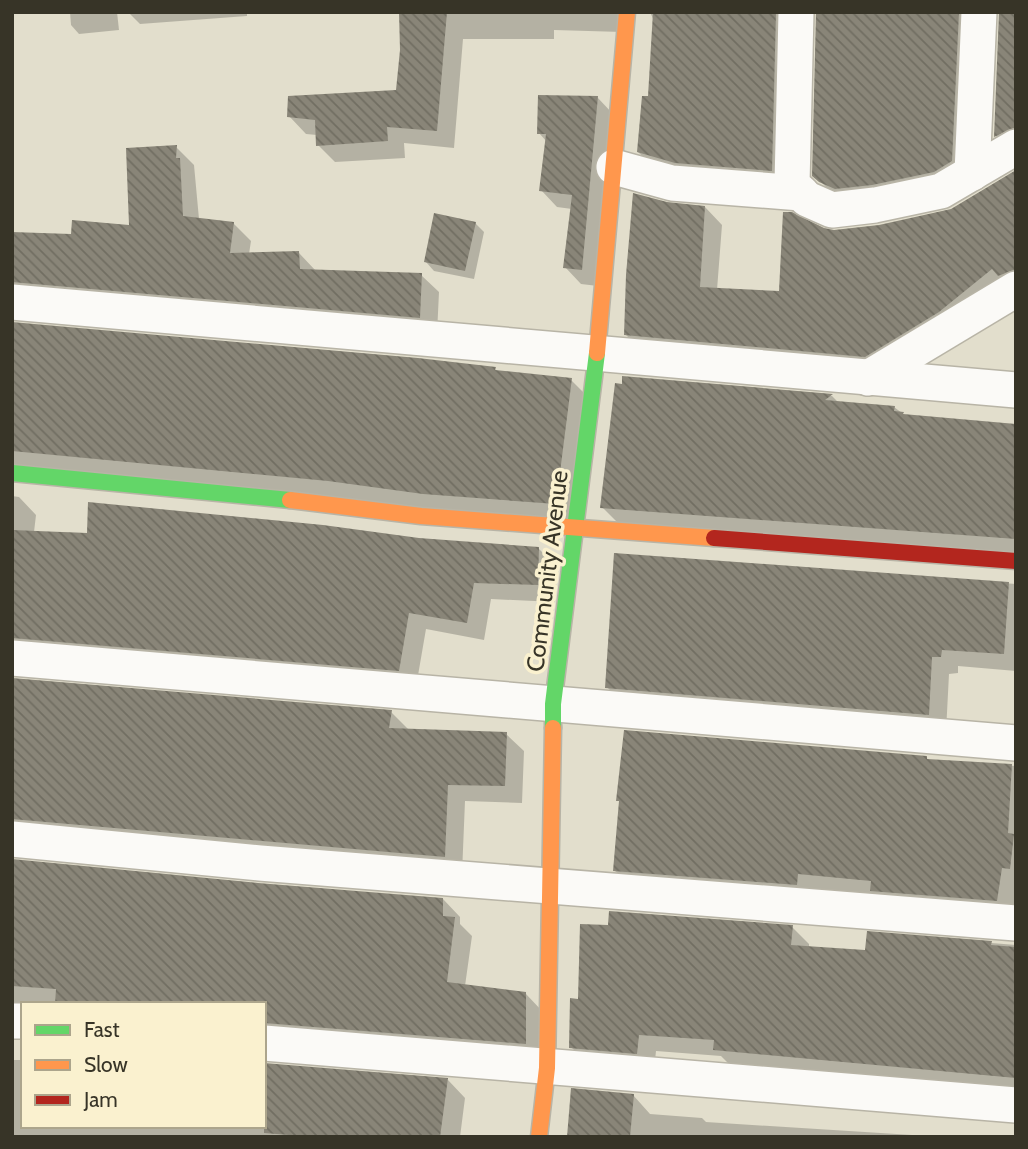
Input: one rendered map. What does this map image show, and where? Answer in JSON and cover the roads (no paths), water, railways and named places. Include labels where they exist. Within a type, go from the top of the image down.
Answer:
[{"type":"street","name":"Community Avenue","points":[[538,1137],[547,1068],[553,704],[597,355],[626,12]]},
{"type":"street","points":[[796,12],[792,184],[807,199],[832,210],[875,205],[941,191],[1016,147]]},
{"type":"street","points":[[972,173],[979,12]]},
{"type":"street","points":[[614,167],[672,183],[801,193]]},
{"type":"street","points":[[868,378],[1016,289]]},
{"type":"street","points":[[12,302],[1016,390]]},
{"type":"street","points":[[12,473],[313,502],[421,516],[1016,561]]},
{"type":"street","points":[[12,658],[1016,743]]},
{"type":"street","points":[[12,839],[260,863],[1016,923]]},
{"type":"street","points":[[266,1043],[1016,1105]]}]
